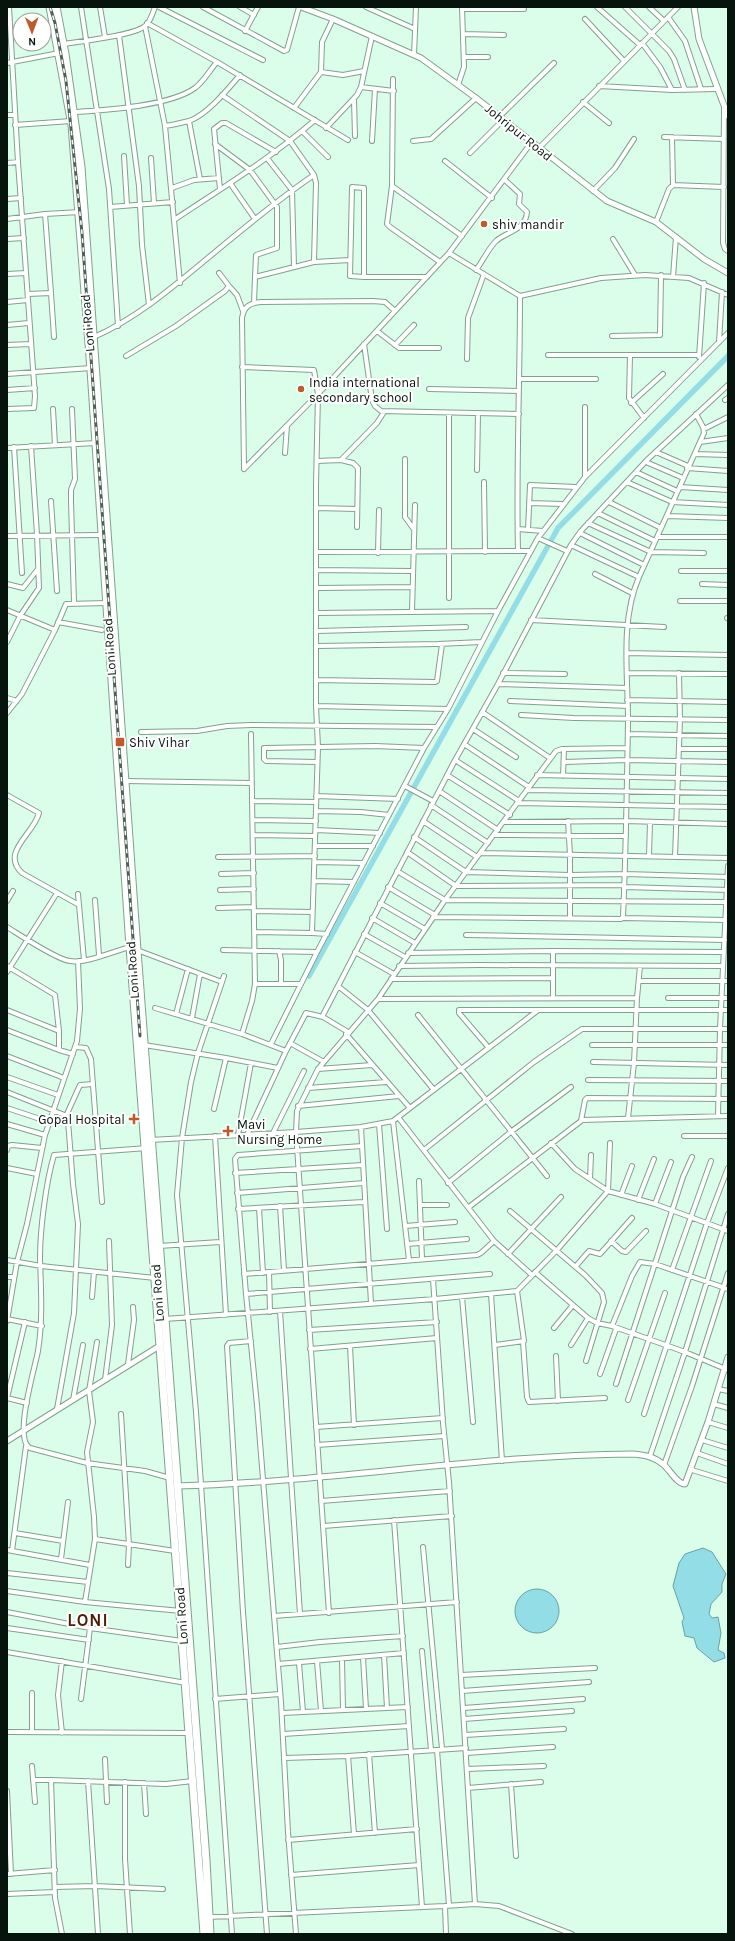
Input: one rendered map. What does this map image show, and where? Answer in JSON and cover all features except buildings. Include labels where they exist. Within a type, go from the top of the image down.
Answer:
[{"type":"highway","name":"Loni Road","points":[[50,7],[60,53],[71,121],[82,212],[94,337],[125,781],[133,948],[144,1045],[148,1140]]},
{"type":"highway","name":"Loni Road","points":[[56,7],[75,112],[101,535],[148,1140],[159,1246],[161,1345],[175,1481]]},
{"type":"highway","name":"Loni Road","points":[[149,1148],[159,1278],[164,1319],[179,1551],[206,1917],[204,1934]]},
{"type":"highway","name":"Loni Road","points":[[179,1551],[183,1641],[189,1683]]},
{"type":"highway","name":"Loni Road","points":[[193,1733],[194,1781],[206,1917],[210,1934]]},
{"type":"street","points":[[7,409],[34,408],[35,388],[29,323],[16,125],[9,62],[9,7]]},
{"type":"street","points":[[81,7],[98,110],[110,207],[118,326]]},
{"type":"street","points":[[100,7],[105,37]]},
{"type":"street","points":[[155,7],[146,25],[165,126],[180,282]]},
{"type":"street","points":[[159,7],[262,60]]},
{"type":"street","points":[[202,7],[281,50],[286,51],[302,7]]},
{"type":"street","points":[[240,7],[254,15]]},
{"type":"street","points":[[246,31],[258,7]]},
{"type":"street","name":"Johripur Road","points":[[302,7],[414,55],[458,84],[538,149],[607,201],[656,222],[704,259],[728,273]]},
{"type":"street","points":[[366,7],[415,29]]},
{"type":"street","points":[[414,55],[416,7]]},
{"type":"street","points":[[598,7],[641,44],[660,67],[672,90]]},
{"type":"street","points":[[625,7],[652,33],[674,59],[685,90]]},
{"type":"street","points":[[649,7],[664,21]]},
{"type":"street","points":[[694,7],[699,39],[728,116]]},
{"type":"street","points":[[458,84],[464,67],[462,8],[524,10]]},
{"type":"street","points":[[538,149],[676,8]]},
{"type":"street","points":[[668,17],[685,41],[701,89]]},
{"type":"street","points":[[294,108],[321,72],[322,42],[333,19]]},
{"type":"street","points":[[585,19],[624,60]]},
{"type":"street","points":[[63,44],[118,35],[146,25],[240,75],[348,140]]},
{"type":"street","points":[[463,34],[504,35]]},
{"type":"street","points":[[118,35],[139,186],[142,245],[149,305]]},
{"type":"street","points":[[326,128],[354,100],[362,87],[372,36]]},
{"type":"street","points":[[9,62],[60,53]]},
{"type":"street","points":[[464,56],[488,57]]},
{"type":"street","points":[[75,112],[128,107],[161,100],[190,91],[201,82],[217,62]]},
{"type":"street","points":[[470,153],[501,118],[554,63]]},
{"type":"street","points":[[321,72],[343,75],[364,71]]},
{"type":"street","points":[[165,126],[189,121],[200,115],[222,95],[240,75]]},
{"type":"street","points":[[393,79],[392,186],[388,226],[440,262]]},
{"type":"street","points":[[599,86],[672,90],[717,89]]},
{"type":"street","points":[[362,87],[394,91]]},
{"type":"street","points":[[372,141],[375,88]]},
{"type":"street","points":[[7,90],[13,90]]},
{"type":"street","points":[[222,95],[290,141],[314,175],[316,183],[314,262]]},
{"type":"street","points":[[413,141],[431,140],[476,98]]},
{"type":"street","points":[[354,100],[355,136]]},
{"type":"street","points":[[583,102],[609,123]]},
{"type":"street","points":[[724,107],[723,243],[725,249],[728,251]]},
{"type":"street","points":[[7,115],[15,115]]},
{"type":"street","points":[[174,220],[276,152],[315,120]]},
{"type":"street","points":[[16,125],[71,121]]},
{"type":"street","points":[[189,121],[200,179]]},
{"type":"street","points":[[220,189],[214,129],[222,122],[276,152]]},
{"type":"street","points":[[302,131],[328,157]]},
{"type":"street","points":[[664,137],[724,140]]},
{"type":"street","points":[[656,222],[672,185],[672,137]]},
{"type":"street","points":[[593,191],[615,168],[634,139]]},
{"type":"street","points":[[219,273],[239,300],[243,312],[242,367],[244,469],[318,394],[449,253],[532,143]]},
{"type":"street","points":[[215,144],[250,170],[277,207],[277,248],[256,255],[254,303]]},
{"type":"street","points":[[124,156],[127,206]]},
{"type":"street","points":[[150,158],[154,203]]},
{"type":"street","points":[[267,158],[292,190],[294,267]]},
{"type":"street","points":[[444,161],[492,198]]},
{"type":"street","points":[[7,163],[18,162]]},
{"type":"street","points":[[94,337],[118,326],[149,305],[180,282],[274,203],[314,175]]},
{"type":"street","points":[[172,188],[200,179],[219,178]]},
{"type":"street","points":[[476,270],[497,241],[515,230],[527,216],[527,212],[519,204],[520,194],[505,180]]},
{"type":"street","points":[[230,183],[255,219]]},
{"type":"street","points":[[672,185],[724,187]]},
{"type":"street","points":[[392,186],[462,236]]},
{"type":"street","points":[[364,277],[364,188],[352,187],[350,276],[364,277],[427,277]]},
{"type":"street","points":[[7,199],[21,198]]},
{"type":"street","points":[[110,207],[173,202]]},
{"type":"street","points":[[7,219],[45,214],[82,212]]},
{"type":"street","points":[[45,214],[54,338]]},
{"type":"street","points":[[673,276],[676,237]]},
{"type":"street","points":[[7,239],[24,238]]},
{"type":"street","points":[[613,239],[635,275]]},
{"type":"street","points":[[449,253],[520,296],[601,278],[635,275],[689,278],[704,283],[728,295]]},
{"type":"street","points":[[255,277],[314,262],[350,260]]},
{"type":"street","points":[[7,274],[26,273]]},
{"type":"street","points":[[467,359],[468,318],[484,274]]},
{"type":"street","points":[[612,336],[660,335],[662,276]]},
{"type":"street","points":[[699,363],[704,283]]},
{"type":"street","points":[[126,356],[176,326],[226,291],[229,286]]},
{"type":"street","points":[[719,343],[722,292]]},
{"type":"street","points":[[28,294],[51,293]]},
{"type":"street","points":[[518,551],[517,489],[520,414],[520,296]]},
{"type":"street","points":[[7,302],[28,300]]},
{"type":"street","points":[[243,312],[248,305],[254,303],[380,301],[388,304],[395,311]]},
{"type":"street","points":[[7,325],[29,323]]},
{"type":"street","points":[[395,345],[414,325]]},
{"type":"street","points":[[377,330],[395,345],[403,349],[439,348]]},
{"type":"street","points":[[271,1044],[317,952],[424,748],[448,709],[498,611],[538,538],[562,504],[584,477],[728,333]]},
{"type":"street","points":[[7,345],[31,344]]},
{"type":"street","points":[[364,344],[372,400],[377,410],[384,412],[520,414]]},
{"type":"street","points":[[548,355],[699,355]]},
{"type":"street","points":[[630,355],[628,395],[631,403],[644,418]]},
{"type":"street","points":[[242,367],[314,370],[318,394],[316,508],[316,706],[318,747],[312,933]]},
{"type":"street","points":[[7,374],[91,368]]},
{"type":"street","points":[[631,403],[663,374]]},
{"type":"street","points":[[520,379],[596,379]]},
{"type":"street","points":[[323,1017],[396,871],[455,760],[498,684],[567,551],[588,523],[636,472],[728,385]]},
{"type":"street","points":[[7,390],[35,388]]},
{"type":"street","points":[[429,389],[519,391]]},
{"type":"street","points":[[584,477],[585,407]]},
{"type":"street","points":[[72,408],[75,479],[71,490],[74,602]]},
{"type":"street","points":[[53,409],[55,445]]},
{"type":"street","points":[[341,460],[377,423],[384,412]]},
{"type":"street","points":[[449,413],[449,598]]},
{"type":"street","points":[[477,470],[478,413]]},
{"type":"street","points":[[622,918],[626,856],[628,734],[627,653],[628,625],[632,593],[700,442],[704,429],[696,414]]},
{"type":"street","points":[[704,429],[728,417]]},
{"type":"street","points":[[285,453],[287,426]]},
{"type":"street","points":[[700,442],[728,438]]},
{"type":"street","points":[[7,448],[96,443]]},
{"type":"street","points":[[7,642],[20,616],[38,590],[39,569],[31,446]]},
{"type":"street","points":[[14,447],[22,573]]},
{"type":"street","points":[[656,452],[688,467],[728,471]]},
{"type":"street","points":[[695,454],[728,455]]},
{"type":"street","points":[[317,461],[341,460],[352,463],[358,468],[357,526]]},
{"type":"street","points":[[406,460],[405,517],[414,528]]},
{"type":"street","points":[[646,462],[683,478]]},
{"type":"street","points":[[636,472],[677,491]]},
{"type":"street","points":[[484,482],[484,552]]},
{"type":"street","points":[[627,482],[672,502],[728,505]]},
{"type":"street","points":[[528,530],[530,485],[576,487]]},
{"type":"street","points":[[680,487],[728,490]]},
{"type":"street","points":[[51,501],[56,591]]},
{"type":"street","points":[[609,502],[662,528]]},
{"type":"street","points":[[529,503],[562,504]]},
{"type":"street","points":[[412,612],[415,505]]},
{"type":"street","points":[[316,508],[357,509]]},
{"type":"street","points":[[378,553],[379,510]]},
{"type":"street","points":[[598,513],[656,539],[728,537]]},
{"type":"street","points":[[667,516],[728,518]]},
{"type":"street","points":[[588,523],[651,552],[704,553]]},
{"type":"street","points":[[518,529],[543,531]]},
{"type":"street","points":[[7,536],[37,534],[101,535]]},
{"type":"street","points":[[580,534],[644,565]]},
{"type":"street","points":[[538,538],[567,551]]},
{"type":"street","points":[[571,545],[639,577]]},
{"type":"street","points":[[316,552],[413,553],[531,551]]},
{"type":"street","points":[[7,584],[23,588],[39,569]]},
{"type":"street","points":[[317,570],[412,572]]},
{"type":"street","points":[[681,571],[728,571]]},
{"type":"street","points":[[595,574],[632,593]]},
{"type":"street","points":[[702,584],[728,585]]},
{"type":"street","points":[[317,588],[412,587]]},
{"type":"street","points":[[680,601],[728,601]]},
{"type":"street","points":[[7,713],[17,701],[55,630],[66,604],[74,602],[106,603]]},
{"type":"street","points":[[7,610],[55,630]]},
{"type":"street","points":[[317,613],[498,611]]},
{"type":"street","points":[[531,620],[664,627]]},
{"type":"street","points":[[58,622],[102,630]]},
{"type":"street","points":[[317,630],[466,627]]},
{"type":"street","points":[[317,646],[482,642]]},
{"type":"street","points":[[316,680],[435,682],[438,681],[442,644]]},
{"type":"street","points":[[627,653],[728,655]]},
{"type":"street","points":[[503,673],[565,674]]},
{"type":"street","points":[[627,673],[728,674]]},
{"type":"street","points":[[676,857],[680,719],[679,673]]},
{"type":"street","points":[[498,684],[627,688]]},
{"type":"street","points":[[7,698],[17,701]]},
{"type":"street","points":[[628,700],[728,702]]},
{"type":"street","points":[[510,701],[628,706]]},
{"type":"street","points":[[316,706],[448,709]]},
{"type":"street","points":[[482,712],[550,758]]},
{"type":"street","points":[[521,715],[628,719],[728,720]]},
{"type":"street","points":[[141,732],[197,731],[239,726],[437,727]]},
{"type":"street","points":[[473,729],[516,757]]},
{"type":"street","points":[[242,1034],[255,984],[251,734]]},
{"type":"street","points":[[628,734],[728,736]]},
{"type":"street","points":[[464,744],[528,789],[728,793]]},
{"type":"street","points":[[317,762],[266,761],[264,759],[264,749],[267,747],[375,746],[424,748]]},
{"type":"street","points":[[329,1613],[298,1170],[296,1115],[298,1106],[318,1069],[347,1033],[378,999],[424,929],[556,751],[564,749],[627,748]]},
{"type":"street","points":[[563,776],[564,749]]},
{"type":"street","points":[[679,749],[728,749]]},
{"type":"street","points":[[455,760],[518,802],[728,807]]},
{"type":"street","points":[[564,762],[627,760],[728,762]]},
{"type":"street","points":[[447,775],[510,815]]},
{"type":"street","points":[[537,775],[728,779]]},
{"type":"street","points":[[125,781],[252,782]]},
{"type":"street","points":[[405,786],[427,798],[488,843]]},
{"type":"street","points":[[439,791],[498,830]]},
{"type":"street","points":[[7,795],[39,813],[14,854],[13,862],[15,866],[22,873],[79,905]]},
{"type":"street","points":[[316,796],[398,799]]},
{"type":"street","points":[[252,801],[316,802]]},
{"type":"street","points":[[316,811],[361,812],[389,815]]},
{"type":"street","points":[[253,820],[316,821]]},
{"type":"street","points":[[423,821],[479,855],[728,858]]},
{"type":"street","points":[[568,821],[570,855],[570,918]]},
{"type":"street","points":[[504,822],[626,821],[728,824]]},
{"type":"street","points":[[649,856],[650,822]]},
{"type":"street","points":[[316,830],[380,833]]},
{"type":"street","points":[[253,835],[315,836]]},
{"type":"street","points":[[494,835],[626,836]]},
{"type":"street","points":[[414,837],[466,872],[728,877]]},
{"type":"street","points":[[315,846],[373,846]]},
{"type":"street","points":[[407,852],[456,886],[624,886],[728,890]]},
{"type":"street","points":[[218,857],[315,856]]},
{"type":"street","points":[[315,862],[364,863]]},
{"type":"street","points":[[718,1116],[720,1028],[728,866]]},
{"type":"street","points":[[396,871],[445,900],[727,902]]},
{"type":"street","points":[[220,874],[254,873]]},
{"type":"street","points":[[314,881],[354,882]]},
{"type":"street","points":[[388,887],[434,916],[726,920]]},
{"type":"street","points":[[220,890],[254,889]]},
{"type":"street","points":[[7,901],[13,891]]},
{"type":"street","points":[[7,972],[8,967],[28,939],[57,893]]},
{"type":"street","points":[[78,894],[84,960]]},
{"type":"street","points":[[95,900],[99,956]]},
{"type":"street","points":[[380,903],[424,929]]},
{"type":"street","points":[[218,908],[312,912]]},
{"type":"street","points":[[372,918],[415,943]]},
{"type":"street","points":[[7,927],[61,958],[71,962],[133,948],[222,982]]},
{"type":"street","points":[[255,932],[327,934]]},
{"type":"street","points":[[364,934],[405,957]]},
{"type":"street","points":[[466,935],[725,940]]},
{"type":"street","points":[[223,950],[317,952]]},
{"type":"street","points":[[408,953],[553,950],[724,952]]},
{"type":"street","points":[[553,950],[553,997]]},
{"type":"street","points":[[279,951],[281,984]]},
{"type":"street","points":[[355,952],[394,974]]},
{"type":"street","points":[[42,1326],[7,1320],[17,1262],[45,1135],[72,1054],[76,1047],[80,1009],[78,961]]},
{"type":"street","points":[[400,966],[479,964],[552,966],[723,966]]},
{"type":"street","points":[[628,1118],[634,1063],[636,1010],[640,966]]},
{"type":"street","points":[[8,967],[55,995],[59,1031],[58,1050]]},
{"type":"street","points":[[176,1014],[188,969]]},
{"type":"street","points":[[192,1018],[200,974]]},
{"type":"street","points":[[224,976],[198,1053],[191,1082],[182,1138],[177,1188],[201,1485],[232,1934]]},
{"type":"street","points":[[391,979],[553,978]]},
{"type":"street","points":[[639,981],[728,981]]},
{"type":"street","points":[[255,984],[301,984]]},
{"type":"street","points":[[338,986],[368,1010],[434,1090]]},
{"type":"street","points":[[378,999],[553,997],[637,998]]},
{"type":"street","points":[[668,998],[728,998]]},
{"type":"street","points":[[155,1008],[242,1034],[286,1051]]},
{"type":"street","points":[[7,1010],[59,1031]]},
{"type":"street","points":[[489,1048],[459,1013],[459,1010],[728,1010]]},
{"type":"street","points":[[148,1140],[296,1132],[361,1126],[393,1121],[537,1011]]},
{"type":"street","points":[[247,1135],[306,1012],[323,1017],[347,1033],[386,1082],[410,1108]]},
{"type":"street","points":[[418,1015],[547,1176]]},
{"type":"street","points":[[424,1150],[534,1062],[582,1029],[728,1029]]},
{"type":"street","points":[[7,1030],[72,1054]]},
{"type":"street","points":[[290,1043],[324,1062]]},
{"type":"street","points":[[144,1045],[198,1053],[278,1068]]},
{"type":"street","points":[[592,1045],[728,1045]]},
{"type":"street","points":[[76,1047],[84,1047],[91,1059],[102,1202]]},
{"type":"street","points":[[7,1056],[64,1078]]},
{"type":"street","points":[[214,1109],[226,1058]]},
{"type":"street","points":[[593,1062],[728,1065]]},
{"type":"street","points":[[238,1135],[251,1063]]},
{"type":"street","points":[[318,1069],[372,1065]]},
{"type":"street","points":[[273,1133],[304,1071]]},
{"type":"street","points":[[7,1077],[58,1095]]},
{"type":"street","points":[[588,1080],[728,1081]]},
{"type":"street","points":[[308,1088],[386,1082]]},
{"type":"street","points":[[57,1409],[74,1313],[78,1224],[66,1116],[80,1085],[93,1084]]},
{"type":"street","points":[[448,1183],[512,1131],[571,1087]]},
{"type":"street","points":[[7,1092],[66,1116]]},
{"type":"street","points":[[298,1106],[399,1096]]},
{"type":"street","points":[[582,1120],[585,1100],[587,1098],[728,1099]]},
{"type":"street","points":[[7,1108],[49,1122]]},
{"type":"street","points":[[469,1207],[582,1120],[728,1116]]},
{"type":"street","points":[[398,1118],[494,1240],[508,1254],[588,1318],[597,1323],[631,1335],[649,1339],[685,1352],[726,1370]]},
{"type":"street","points":[[393,1121],[409,1260]]},
{"type":"street","points":[[7,1124],[45,1135]]},
{"type":"street","points":[[378,1124],[387,1229]]},
{"type":"street","points":[[361,1126],[364,1202],[371,1303]]},
{"type":"street","points":[[215,1136],[220,1242],[226,1315]]},
{"type":"street","points":[[684,1136],[728,1136]]},
{"type":"street","points":[[551,1143],[575,1169],[608,1191],[655,1204],[728,1231]]},
{"type":"street","points":[[164,1319],[435,1299],[517,1291],[557,1250],[608,1191],[610,1143]]},
{"type":"street","points":[[7,1150],[8,1146],[12,1145],[42,1148]]},
{"type":"street","points":[[296,1934],[288,1840],[282,1713],[251,1341],[247,1313],[238,1209],[235,1158],[238,1155],[362,1146]]},
{"type":"street","points":[[12,1550],[26,1446],[24,1430],[27,1403],[42,1326],[41,1266],[43,1225],[53,1158],[55,1154],[149,1148]]},
{"type":"street","points":[[590,1179],[591,1155]]},
{"type":"street","points":[[616,1384],[672,1210],[692,1157]]},
{"type":"street","points":[[638,1200],[654,1159]]},
{"type":"street","points":[[672,1270],[710,1161]]},
{"type":"street","points":[[655,1204],[672,1162]]},
{"type":"street","points":[[235,1173],[298,1170],[362,1164]]},
{"type":"street","points":[[621,1195],[632,1166]]},
{"type":"street","points":[[7,1168],[37,1174]]},
{"type":"street","points":[[644,1414],[689,1275],[728,1168]]},
{"type":"street","points":[[419,1181],[422,1259]]},
{"type":"street","points":[[237,1193],[364,1184]]},
{"type":"street","points":[[508,1254],[560,1197]]},
{"type":"street","points":[[238,1209],[364,1202]]},
{"type":"street","points":[[420,1205],[447,1205]]},
{"type":"street","points":[[280,1206],[284,1270]]},
{"type":"street","points":[[259,1208],[263,1272]]},
{"type":"street","points":[[510,1211],[576,1266],[604,1296],[604,1302],[586,1361]]},
{"type":"street","points":[[650,1456],[685,1352],[728,1214]]},
{"type":"street","points":[[576,1266],[588,1252],[591,1251],[599,1254],[632,1218]]},
{"type":"street","points":[[405,1226],[455,1222]]},
{"type":"street","points":[[611,1241],[622,1251],[626,1252],[646,1231]]},
{"type":"street","points":[[407,1244],[467,1239]]},
{"type":"street","points":[[244,1274],[479,1255],[494,1240]]},
{"type":"street","points":[[105,1380],[112,1325],[109,1241]]},
{"type":"street","points":[[159,1246],[220,1242]]},
{"type":"street","points":[[7,1260],[41,1266],[159,1278]]},
{"type":"street","points":[[600,1374],[614,1328],[638,1264],[642,1262],[655,1264],[728,1289]]},
{"type":"street","points":[[92,1296],[94,1272]]},
{"type":"street","points":[[269,1272],[270,1312]]},
{"type":"street","points":[[664,1465],[701,1359],[728,1273]]},
{"type":"street","points":[[246,1294],[490,1274]]},
{"type":"street","points":[[7,1277],[14,1277]]},
{"type":"street","points":[[433,1279],[437,1322],[442,1418],[452,1516],[475,1904]]},
{"type":"street","points":[[517,1291],[524,1334],[527,1400],[532,1403],[605,1398]]},
{"type":"street","points":[[628,1400],[665,1293]]},
{"type":"street","points":[[491,1294],[502,1461]]},
{"type":"street","points":[[462,1296],[473,1422]]},
{"type":"street","points":[[554,1328],[573,1305]]},
{"type":"street","points":[[128,1364],[134,1320],[134,1307]]},
{"type":"street","points":[[280,1311],[300,1614]]},
{"type":"street","points":[[571,1345],[588,1318]]},
{"type":"street","points":[[24,1322],[7,1398],[27,1403]]},
{"type":"street","points":[[309,1330],[437,1322]]},
{"type":"street","points":[[310,1349],[438,1338]]},
{"type":"street","points":[[251,1341],[227,1345],[243,1612],[267,1934]]},
{"type":"street","points":[[85,1602],[95,1539],[87,1452],[93,1422],[89,1391],[97,1342]]},
{"type":"street","points":[[495,1345],[524,1342]]},
{"type":"street","points":[[73,1400],[84,1344]]},
{"type":"street","points":[[7,1441],[57,1409],[89,1391],[128,1364],[161,1345]]},
{"type":"street","points":[[350,1346],[354,1424]]},
{"type":"street","points":[[556,1356],[558,1401]]},
{"type":"street","points":[[26,1446],[87,1462],[145,1471],[175,1481],[201,1485],[502,1461],[610,1454],[633,1454],[650,1456],[664,1465],[683,1485],[687,1483],[692,1470],[718,1389],[726,1370],[728,1357]]},
{"type":"street","points":[[718,1389],[728,1392]]},
{"type":"street","points":[[714,1404],[728,1408]]},
{"type":"street","points":[[121,1414],[129,1545],[128,1565]]},
{"type":"street","points":[[316,1428],[442,1418]]},
{"type":"street","points":[[708,1422],[728,1428]]},
{"type":"street","points":[[317,1445],[444,1436]]},
{"type":"street","points":[[702,1440],[728,1448]]},
{"type":"street","points":[[697,1453],[728,1464]]},
{"type":"street","points":[[692,1470],[728,1481]]},
{"type":"street","points":[[321,1501],[450,1491]]},
{"type":"street","points":[[62,1559],[68,1502]]},
{"type":"street","points":[[323,1526],[452,1516]]},
{"type":"street","points":[[394,1520],[422,1906]]},
{"type":"street","points":[[15,1533],[63,1541]]},
{"type":"street","points":[[95,1539],[179,1551]]},
{"type":"street","points":[[423,1547],[430,1604],[442,1749]]},
{"type":"street","points":[[7,1550],[90,1565]]},
{"type":"street","points":[[7,1573],[88,1582]]},
{"type":"street","points":[[7,1591],[85,1602],[181,1611]]},
{"type":"street","points":[[274,1616],[329,1613],[457,1602]]},
{"type":"street","points":[[7,1612],[90,1628],[183,1641]]},
{"type":"street","points":[[7,1628],[89,1640]]},
{"type":"street","points":[[81,1699],[90,1628]]},
{"type":"street","points":[[276,1647],[403,1636]]},
{"type":"street","points":[[422,1651],[431,1750]]},
{"type":"street","points":[[7,1657],[7,1652],[85,1664],[189,1683]]},
{"type":"street","points":[[278,1664],[404,1653]]},
{"type":"street","points":[[384,1655],[387,1708]]},
{"type":"street","points":[[363,1657],[366,1709]]},
{"type":"street","points":[[342,1659],[344,1710]]},
{"type":"street","points":[[62,1661],[58,1695],[62,1733]]},
{"type":"street","points":[[318,1661],[322,1711]]},
{"type":"street","points":[[299,1663],[304,1712]]},
{"type":"street","points":[[461,1675],[595,1668]]},
{"type":"street","points":[[462,1691],[589,1682]]},
{"type":"street","points":[[32,1693],[32,1732]]},
{"type":"street","points":[[216,1699],[280,1694]]},
{"type":"street","points":[[464,1708],[583,1699]]},
{"type":"street","points":[[282,1713],[408,1707]]},
{"type":"street","points":[[464,1719],[572,1711]]},
{"type":"street","points":[[283,1734],[410,1726]]},
{"type":"street","points":[[465,1735],[564,1729]]},
{"type":"street","points":[[7,1732],[193,1733]]},
{"type":"street","points":[[466,1753],[554,1747]]},
{"type":"street","points":[[284,1758],[348,1756],[466,1748]]},
{"type":"street","points":[[437,1750],[447,1905],[446,1934]]},
{"type":"street","points":[[369,1754],[375,1833]]},
{"type":"street","points":[[348,1756],[354,1834]]},
{"type":"street","points":[[105,1759],[107,1802]]},
{"type":"street","points":[[32,1766],[35,1802]]},
{"type":"street","points":[[467,1769],[544,1766]]},
{"type":"street","points":[[33,1780],[166,1784],[194,1781]]},
{"type":"street","points":[[51,1780],[55,1890],[62,1934]]},
{"type":"street","points":[[88,1781],[98,1934]]},
{"type":"street","points":[[125,1782],[127,1887],[130,1934]]},
{"type":"street","points":[[468,1788],[541,1782]]},
{"type":"street","points":[[144,1783],[146,1814]]},
{"type":"street","points":[[511,1784],[516,1856]]},
{"type":"street","points":[[7,1791],[9,1874],[55,1870]]},
{"type":"street","points":[[288,1840],[417,1829]]},
{"type":"street","points":[[291,1875],[419,1865]]},
{"type":"street","points":[[7,1894],[95,1886],[163,1889]]},
{"type":"street","points":[[206,1917],[475,1904],[499,1906],[572,1934]]},
{"type":"water","points":[[703,1548],[712,1552],[726,1574],[722,1584],[722,1592],[711,1604],[709,1614],[712,1618],[718,1617],[721,1633],[718,1650],[724,1653],[725,1658],[714,1662],[697,1648],[694,1638],[685,1636],[682,1622],[684,1618],[673,1586],[679,1563],[685,1554]]},
{"type":"water","points":[[533,1589],[541,1589],[553,1595],[559,1607],[559,1615],[553,1627],[541,1633],[533,1633],[521,1627],[515,1615],[515,1607],[521,1595]]},
{"type":"waterway","points":[[309,976],[558,528],[728,356]]},
{"type":"railway","points":[[50,7],[55,23],[66,81],[82,233],[140,1036]]},
{"type":"place","name":"shiv mandir","points":[[484,224]]},
{"type":"place","name":"India international secondary school","points":[[301,389]]},
{"type":"place","name":"Shiv Vihar","points":[[120,742]]},
{"type":"place","name":"Gopal Hospital","points":[[134,1119]]},
{"type":"place","name":"Mavi Nursing Home","points":[[228,1131]]},
{"type":"district","name":"LONI","points":[[88,1620]]}]
